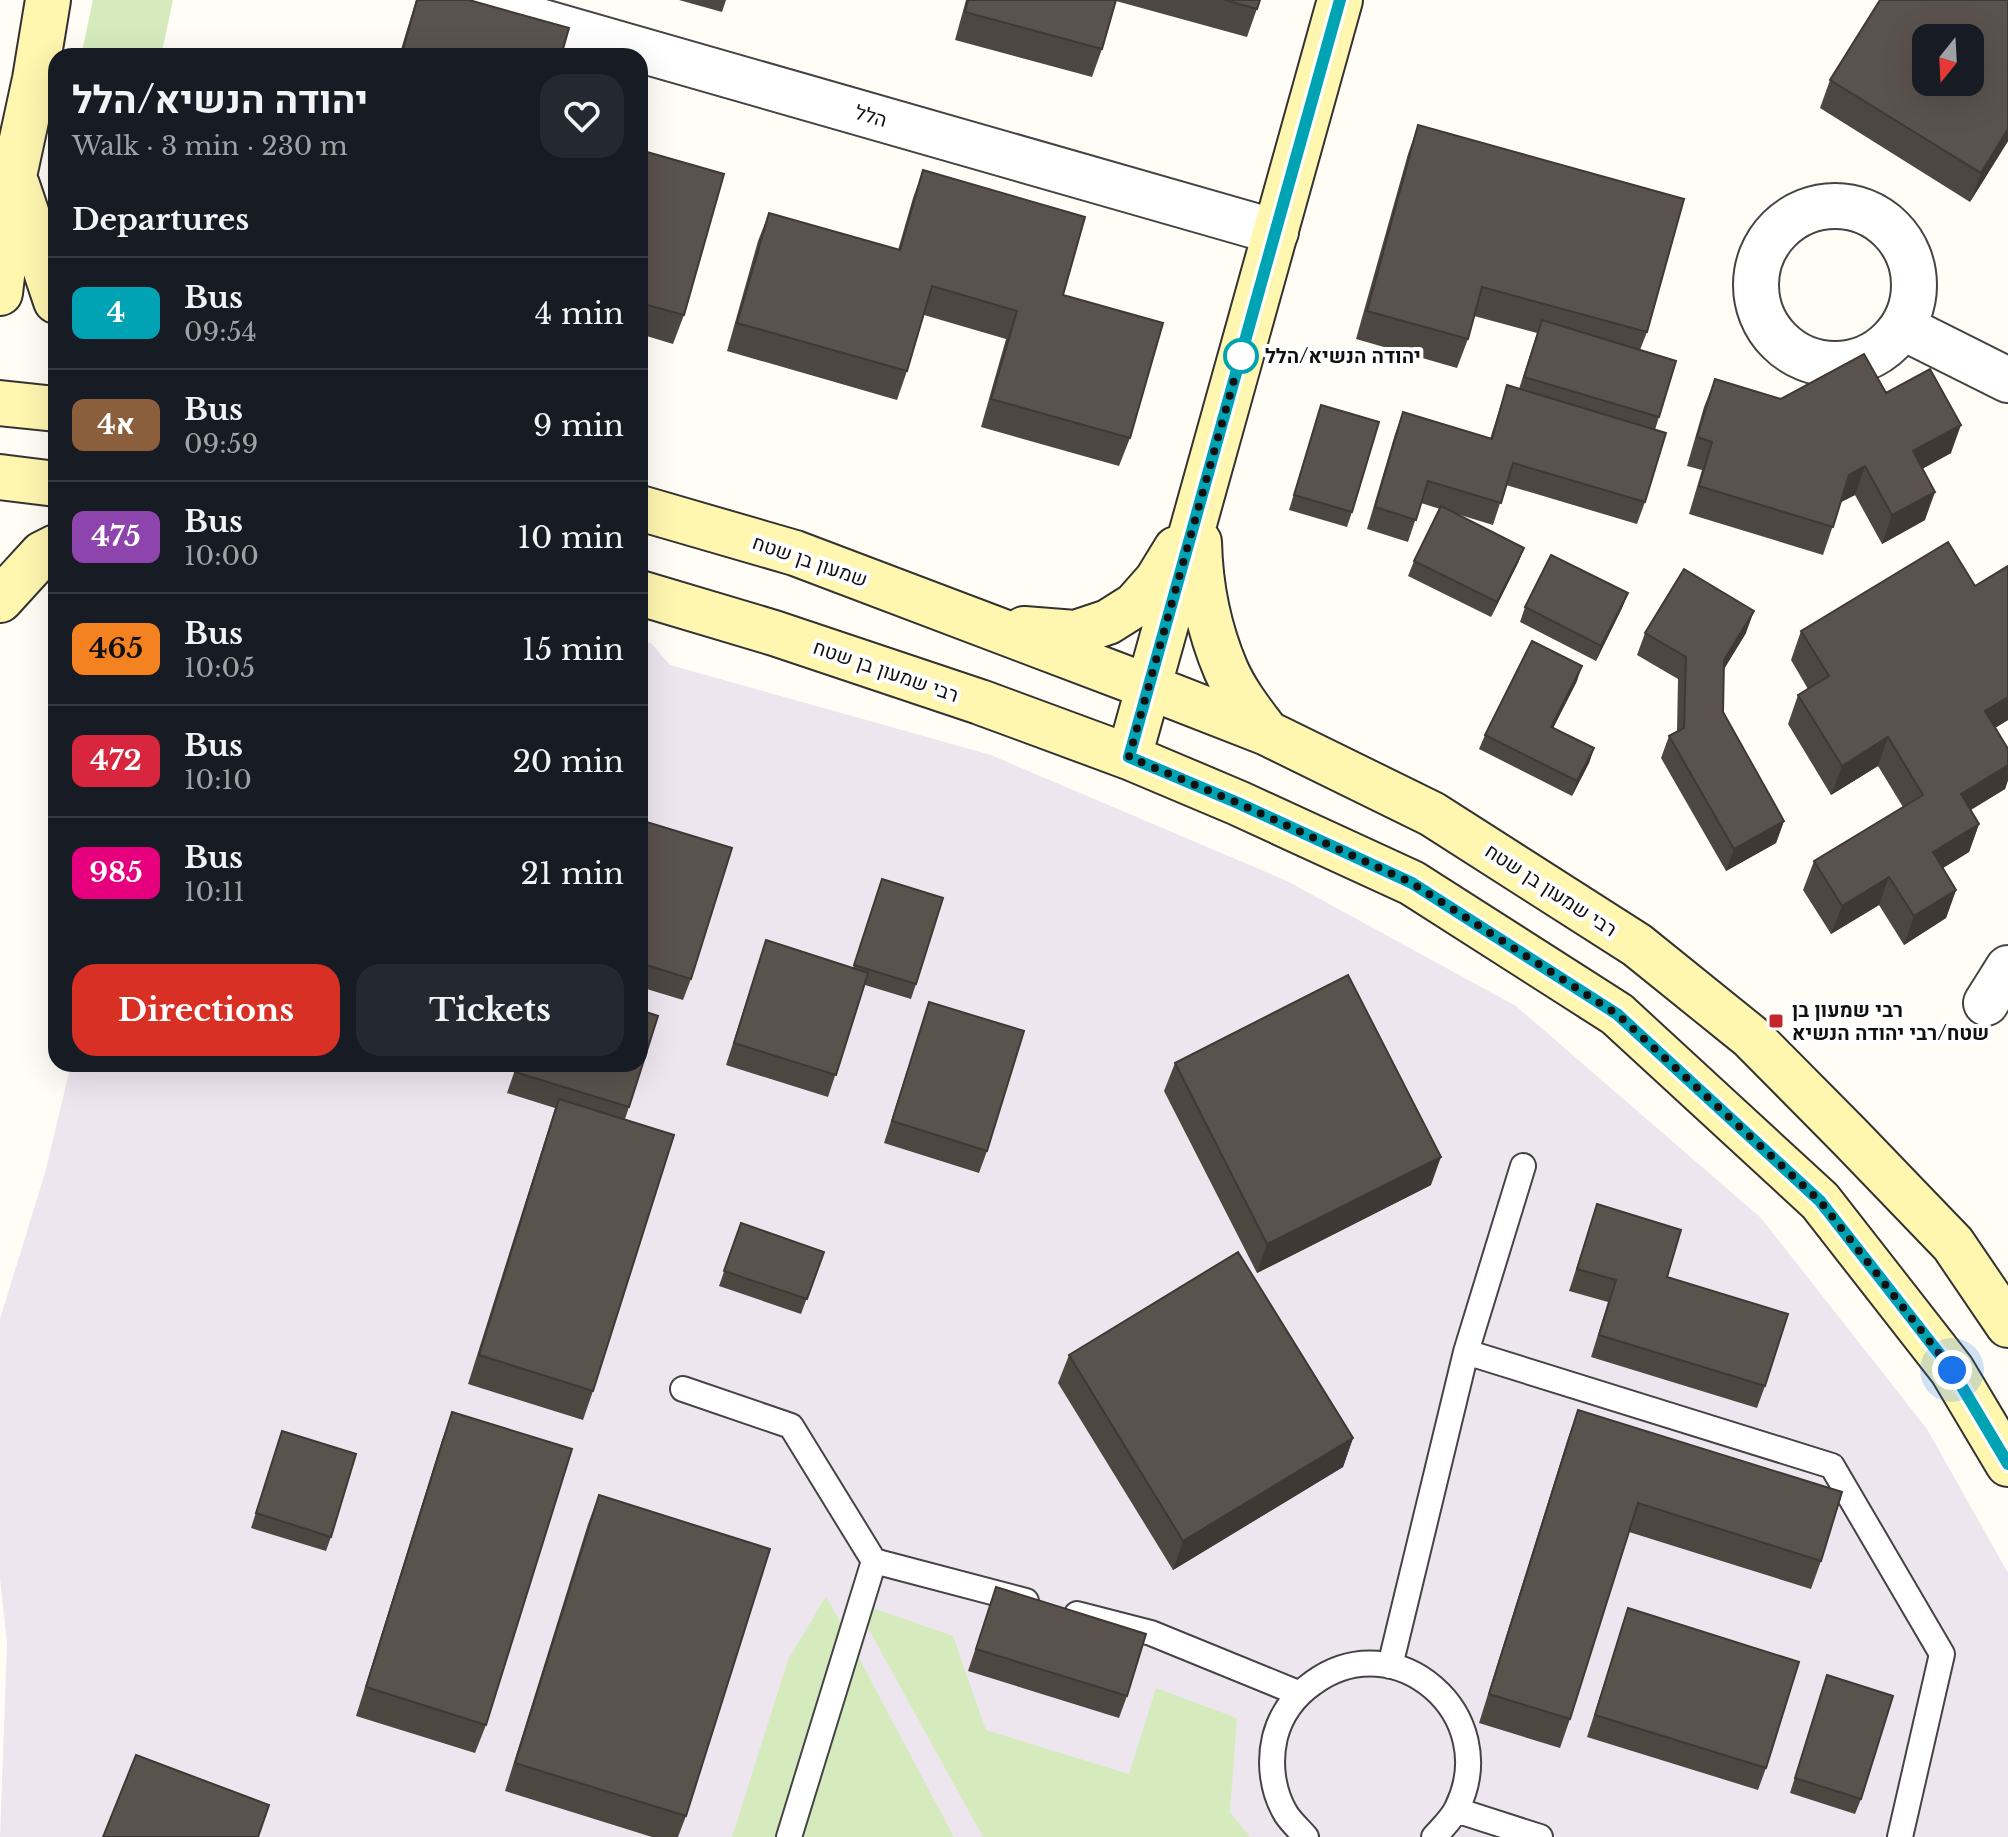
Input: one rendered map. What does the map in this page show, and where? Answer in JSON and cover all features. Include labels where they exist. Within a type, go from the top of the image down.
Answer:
[{"type":"street","points":[[0,293],[14,176],[48,0]]},
{"type":"street","name":"הלל","points":[[466,0],[634,48]]},
{"type":"street","points":[[1340,0],[1129,757],[1412,883],[1617,1014],[1820,1201],[1952,1370],[2008,1464]]},
{"type":"street","name":"הלל","points":[[648,52],[1276,232]]},
{"type":"street","points":[[14,176],[48,277]]},
{"type":"street","points":[[1902,327],[2008,380]]},
{"type":"street","points":[[0,403],[48,408]]},
{"type":"street","points":[[0,477],[48,483]]},
{"type":"street","points":[[977,623],[1075,633],[1108,622],[1135,605],[1157,580],[1198,508]]},
{"type":"street","points":[[1198,508],[1203,590],[1213,633],[1226,671],[1267,733]]},
{"type":"street","name":"שמעון בן שטח","points":[[648,510],[795,553],[977,623]]},
{"type":"street","points":[[0,600],[48,551]]},
{"type":"street","name":"רבי שמעון בן שטח","points":[[648,595],[774,633],[980,702],[1129,757]]},
{"type":"street","name":"רבי שמעון בן שטח","points":[[977,623],[1267,733],[1432,814],[1637,945],[1751,1037],[1850,1137],[1953,1244],[2008,1325]]},
{"type":"lane","points":[[1390,1666],[1466,1352],[1523,1166]]},
{"type":"lane","points":[[1466,1352],[1832,1466],[1942,1654],[1900,1837]]},
{"type":"lane","points":[[683,1389],[791,1426],[874,1561],[1151,1633],[1298,1693]]},
{"type":"lane","points":[[789,1837],[874,1561]]},
{"type":"lane","points":[[1306,1837],[1286,1815],[1274,1785],[1271,1752],[1280,1720],[1298,1693],[1325,1674],[1357,1664],[1390,1666],[1419,1677],[1443,1696],[1460,1721],[1468,1751],[1467,1782],[1456,1810],[1434,1837]]},
{"type":"lane","points":[[1456,1810],[1540,1837]]},
{"type":"shaded area","points":[[648,643],[670,665],[991,755],[1287,881],[1516,1006],[1761,1218],[1927,1429],[2008,1573],[2008,1837],[0,1837],[7,1643],[0,1579],[0,1319],[45,1173],[69,1072],[648,1072]]},
{"type":"green space","points":[[93,0],[173,0],[163,48],[83,48]]},
{"type":"green space","points":[[826,1596],[954,1837],[732,1837],[788,1660]]},
{"type":"green space","points":[[853,1601],[953,1636],[986,1730],[1129,1774],[1156,1688],[1237,1718],[1230,1812],[1250,1837],[983,1837]]},
{"type":"building","points":[[417,0],[469,0],[569,28],[563,48],[403,48]]},
{"type":"building","points":[[968,0],[1116,0],[1102,49],[965,12]]},
{"type":"building","points":[[1225,0],[1260,0],[1257,9]]},
{"type":"building","points":[[1880,0],[2008,0],[2008,129],[1981,173],[1830,80]]},
{"type":"building","points":[[1418,125],[1684,199],[1647,332],[1482,287],[1468,339],[1367,311]]},
{"type":"building","points":[[648,152],[724,174],[684,315],[648,305]]},
{"type":"building","points":[[923,170],[1085,217],[1063,295],[1163,323],[1130,438],[991,399],[1017,311],[932,286],[907,371],[737,323],[769,213],[900,250]]},
{"type":"building","points":[[1542,320],[1676,361],[1659,417],[1524,377]]},
{"type":"building","points":[[1864,354],[1886,393],[1930,369],[1961,425],[1913,451],[1935,492],[1892,515],[1865,466],[1849,475],[1833,527],[1699,486],[1712,442],[1697,437],[1715,379],[1781,399]]},
{"type":"building","points":[[1507,385],[1666,433],[1645,502],[1513,463],[1501,503],[1428,481],[1416,520],[1375,507],[1403,412],[1492,439]]},
{"type":"building","points":[[1321,405],[1379,422],[1352,512],[1294,495]]},
{"type":"building","points":[[1441,506],[1524,548],[1497,602],[1414,561]]},
{"type":"building","points":[[1948,542],[1975,586],[2008,566],[2008,697],[1985,711],[2008,749],[2008,765],[1961,794],[1979,824],[1933,852],[1956,890],[1914,916],[1889,877],[1842,906],[1814,861],[1923,795],[1888,737],[1842,766],[1798,695],[1829,676],[1801,631]]},
{"type":"building","points":[[1551,555],[1628,593],[1601,646],[1525,607]]},
{"type":"building","points":[[1684,569],[1754,611],[1724,660],[1723,712],[1784,821],[1734,849],[1669,736],[1684,728],[1686,657],[1645,633]]},
{"type":"building","points":[[1532,641],[1582,666],[1551,727],[1594,748],[1577,781],[1485,735]]},
{"type":"building","points":[[648,822],[732,848],[691,979],[648,966]]},
{"type":"building","points":[[882,879],[943,898],[916,984],[854,965]]},
{"type":"building","points":[[766,940],[868,973],[836,1075],[734,1043]]},
{"type":"building","points":[[1348,975],[1441,1157],[1267,1244],[1175,1063]]},
{"type":"building","points":[[929,1002],[1024,1031],[987,1151],[892,1121]]},
{"type":"building","points":[[648,1013],[658,1016],[648,1047]]},
{"type":"building","points":[[515,1072],[640,1072],[629,1107]]},
{"type":"building","points":[[559,1099],[674,1135],[593,1391],[479,1355]]},
{"type":"building","points":[[1597,1204],[1681,1230],[1667,1277],[1788,1314],[1765,1386],[1599,1335],[1616,1280],[1577,1269]]},
{"type":"building","points":[[741,1223],[824,1252],[807,1299],[724,1271]]},
{"type":"building","points":[[1238,1252],[1353,1438],[1183,1541],[1069,1355]]},
{"type":"building","points":[[1578,1410],[1842,1492],[1821,1561],[1638,1503],[1570,1719],[1489,1694]]},
{"type":"building","points":[[452,1412],[572,1449],[486,1725],[366,1687]]},
{"type":"building","points":[[282,1431],[356,1454],[331,1537],[256,1513]]},
{"type":"building","points":[[599,1495],[770,1549],[686,1816],[515,1763]]},
{"type":"building","points":[[996,1587],[1146,1634],[1127,1696],[976,1649]]},
{"type":"building","points":[[1628,1608],[1799,1662],[1766,1768],[1595,1715]]},
{"type":"building","points":[[1827,1675],[1893,1696],[1861,1799],[1795,1778]]},
{"type":"building","points":[[136,1755],[269,1805],[258,1837],[103,1837]]},
{"type":"bus line","name":"4","points":[[1340,0],[1129,757],[1412,883],[1617,1014],[1820,1201],[1952,1370],[2008,1464]]},
{"type":"place","name":"יהודה הנשיא/הלל","points":[[1241,356]]},
{"type":"place","name":"רבי שמעון בן שטח/רבי יהודה הנשיא","points":[[1776,1021]]},
{"type":"route","points":[[1241,356],[1129,757],[1412,883],[1617,1014],[1820,1201],[1952,1370]]}]
